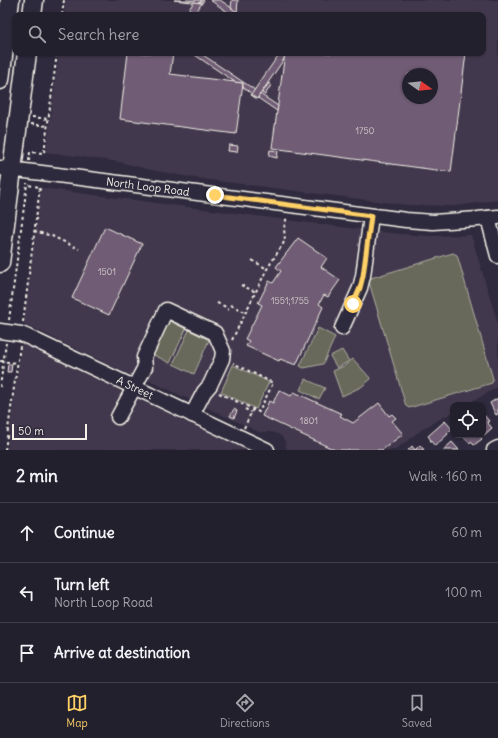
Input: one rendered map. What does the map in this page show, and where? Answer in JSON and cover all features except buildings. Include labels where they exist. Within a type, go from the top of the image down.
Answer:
[{"type":"main road","points":[[0,80],[10,0]]},
{"type":"main road","points":[[32,12],[34,0]]},
{"type":"main road","points":[[0,263],[17,173],[27,56]]},
{"type":"street","name":"North Loop Road","points":[[17,173],[406,220],[433,222],[493,218]]},
{"type":"street","points":[[342,328],[360,288],[371,216]]},
{"type":"street","points":[[493,218],[498,256]]},
{"type":"street","points":[[118,417],[146,367],[144,357],[166,310],[215,332],[223,351],[222,359],[210,385],[204,392],[192,415]]},
{"type":"street","name":"A Street","points":[[10,332],[134,387],[267,450]]},
{"type":"street","points":[[494,450],[498,448]]},
{"type":"path","points":[[62,12],[64,0]]},
{"type":"path","points":[[5,450],[17,363],[10,332],[17,173],[30,152],[44,153],[57,56]]},
{"type":"path","points":[[0,387],[10,332],[34,231],[40,187],[17,173]]},
{"type":"path","points":[[232,340],[267,269],[285,240],[284,228],[289,206]]},
{"type":"path","points":[[34,231],[52,236],[79,249]]},
{"type":"path","points":[[252,260],[267,269]]},
{"type":"path","points":[[241,285],[256,292]]},
{"type":"path","points":[[217,303],[229,310]]},
{"type":"path","points":[[231,306],[245,312]]},
{"type":"path","points":[[216,397],[218,393],[259,412],[273,382],[232,363],[233,358]]},
{"type":"path","points":[[0,361],[17,363]]},
{"type":"path","points":[[245,409],[251,412]]},
{"type":"path","points":[[240,437],[253,409]]},
{"type":"shaded area","points":[[66,0],[498,0],[498,200],[456,206],[407,205],[195,178],[151,170],[120,162],[46,152],[59,56],[486,56],[486,12],[64,12]]},
{"type":"shaded area","points":[[41,188],[400,234],[432,236],[471,235],[498,324],[498,387],[470,402],[450,402],[450,414],[424,428],[395,450],[287,450],[285,441],[278,434],[272,432],[259,432],[135,374],[132,376],[31,327],[25,326],[24,320]]},
{"type":"shaded area","points":[[23,344],[247,450],[7,450],[21,348]]},
{"type":"green space","points":[[453,253],[457,255],[493,379],[492,383],[409,408],[406,406],[369,282],[371,278]]},
{"type":"green space","points":[[166,319],[186,329],[170,363],[150,353]]},
{"type":"green space","points":[[318,328],[335,337],[323,364],[304,368],[300,366]]},
{"type":"green space","points":[[189,330],[209,340],[194,374],[173,364]]},
{"type":"green space","points":[[342,350],[349,361],[337,368],[330,356]]},
{"type":"green space","points":[[353,359],[371,379],[361,387],[342,396],[333,371],[344,366]]},
{"type":"green space","points":[[233,365],[269,382],[256,409],[221,392]]},
{"type":"green space","points":[[305,379],[325,388],[319,399],[300,390]]},
{"type":"route","points":[[215,195],[371,216],[363,276],[360,288],[353,304]]}]
